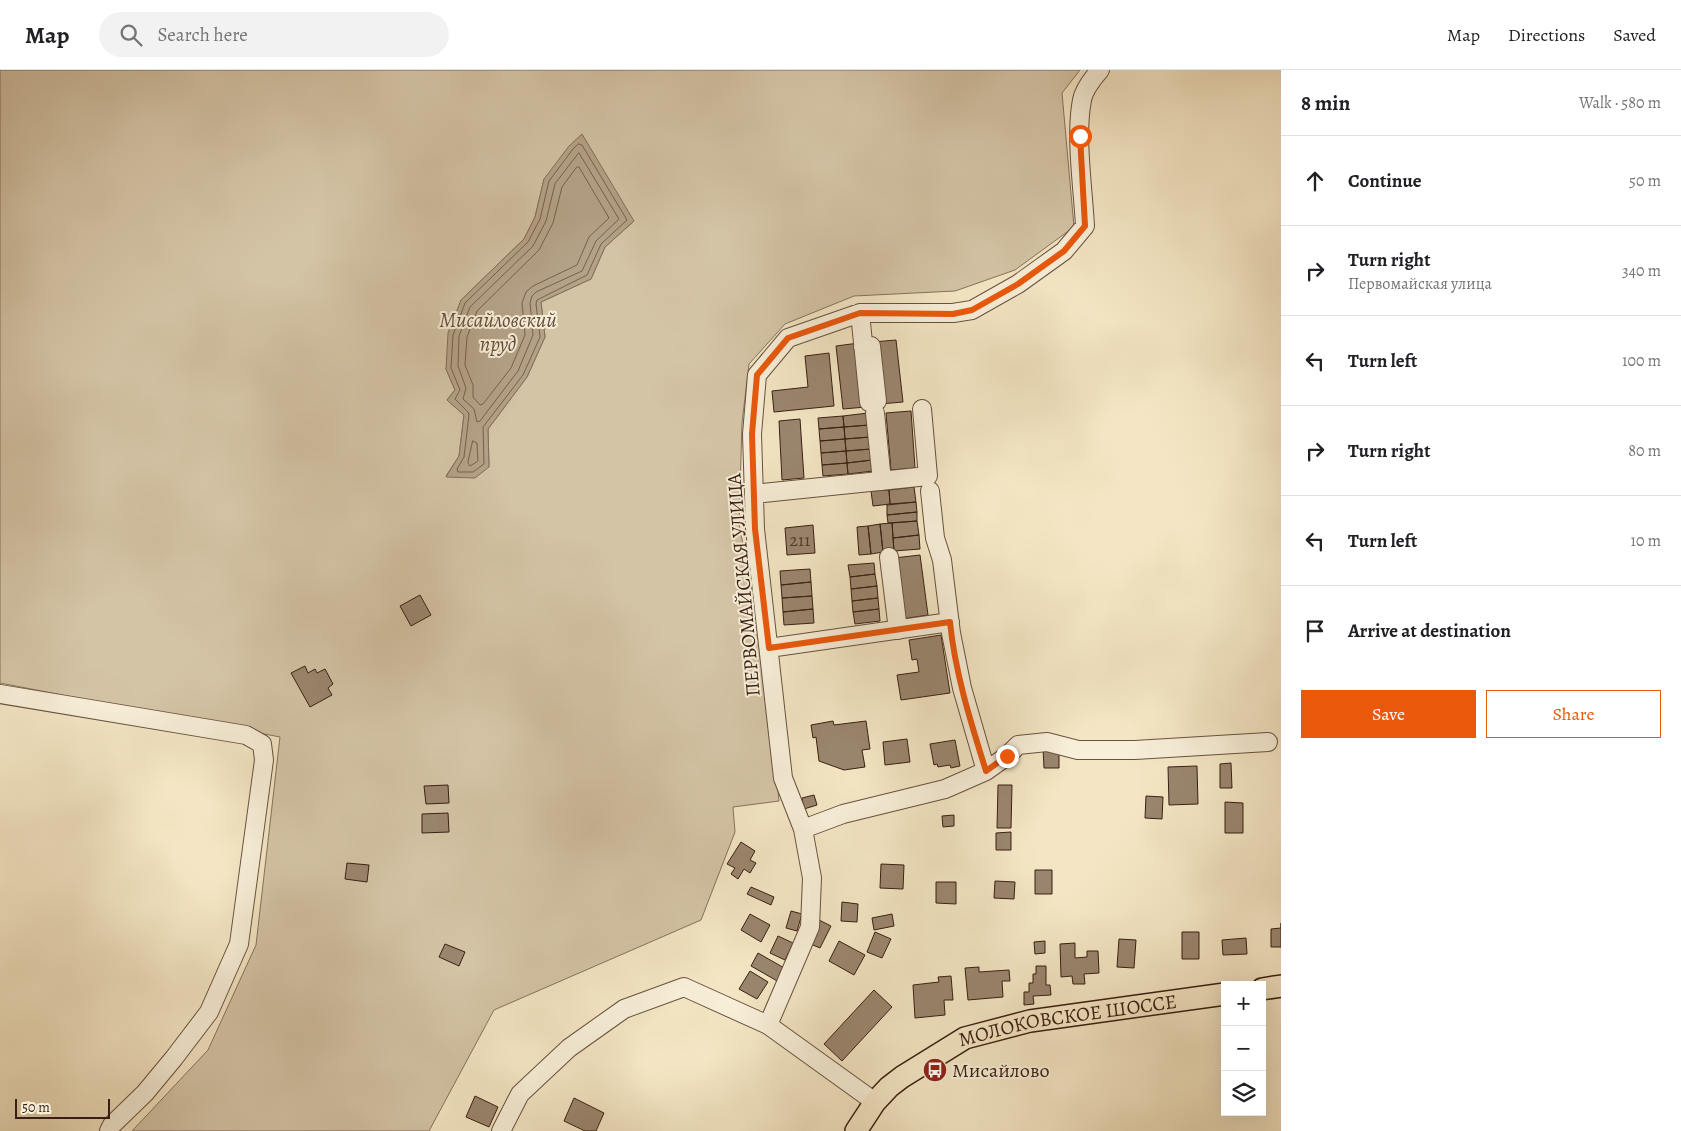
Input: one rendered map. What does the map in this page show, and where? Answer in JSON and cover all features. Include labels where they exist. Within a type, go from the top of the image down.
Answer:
[{"type":"main road","points":[[1266,988],[1281,986]]},
{"type":"main road","name":"МОЛОКОВСКОЕ ШОССЕ","points":[[856,1131],[875,1102],[889,1087],[965,1038],[1030,1021],[1221,995]]},
{"type":"street","name":"ПЕРВОМАЙСКАЯ УЛИЦА","points":[[768,1025],[810,927],[812,878],[803,829],[783,778],[755,529],[752,434],[757,375],[788,338],[860,313],[953,314],[972,310],[1018,284],[1064,251],[1085,226],[1080,136],[1082,98],[1100,70]]},
{"type":"street","points":[[860,313],[863,347]]},
{"type":"street","points":[[754,494],[928,476],[922,409]]},
{"type":"street","points":[[875,413],[882,481]]},
{"type":"street","points":[[930,491],[935,538],[942,560],[950,622],[962,688],[986,771]]},
{"type":"street","points":[[889,557],[898,630]]},
{"type":"street","points":[[769,648],[950,622]]},
{"type":"street","points":[[0,694],[246,735],[262,744],[264,760],[239,944],[209,1012],[145,1093],[112,1125],[110,1131]]},
{"type":"street","points":[[803,829],[843,814],[945,789],[986,771],[1007,756],[1018,745],[1047,742],[1078,750],[1135,750],[1268,742]]},
{"type":"street","points":[[501,1131],[520,1094],[569,1048],[624,1009],[684,987],[768,1025],[875,1102]]},
{"type":"shaded area","points":[[0,70],[1080,70],[1062,93],[1074,227],[1015,270],[955,291],[854,296],[785,324],[749,364],[742,423],[739,524],[764,652],[779,801],[733,807],[735,832],[701,920],[494,1010],[429,1131],[132,1131],[208,1050],[256,945],[280,737],[0,683]],"holes":[[[544,179],[634,221],[605,247],[591,279],[541,302],[545,337],[527,377],[488,429],[489,467],[446,476],[459,456],[464,415],[447,400],[455,390],[446,369],[461,300],[524,239],[535,217]]]},
{"type":"water","name":"Мисайловский пруд","points":[[582,134],[634,221],[605,247],[591,279],[541,302],[545,337],[527,377],[488,429],[489,467],[475,478],[446,477],[459,456],[464,415],[447,400],[455,390],[446,369],[448,333],[461,300],[524,239],[535,217],[544,179],[569,146]]},
{"type":"building","points":[[896,340],[903,402],[880,404],[873,342]]},
{"type":"building","points":[[859,343],[866,407],[843,409],[836,346]]},
{"type":"building","points":[[829,353],[834,406],[774,412],[772,391],[808,387],[805,356]]},
{"type":"building","points":[[911,411],[915,468],[891,470],[886,413]]},
{"type":"building","points":[[868,413],[869,425],[844,427],[843,416]]},
{"type":"building","points":[[843,416],[844,427],[819,429],[818,418]]},
{"type":"building","points":[[800,419],[804,478],[782,480],[779,421]]},
{"type":"building","points":[[869,425],[870,437],[845,439],[844,427]]},
{"type":"building","points":[[844,427],[845,439],[820,441],[819,429]]},
{"type":"building","points":[[870,437],[871,449],[846,451],[845,439]]},
{"type":"building","points":[[845,439],[846,451],[821,453],[820,441]]},
{"type":"building","points":[[871,449],[872,460],[847,463],[846,451]]},
{"type":"building","points":[[846,451],[847,463],[822,465],[821,453]]},
{"type":"building","points":[[872,460],[873,471],[848,474],[847,463]]},
{"type":"building","points":[[847,463],[848,474],[823,476],[822,465]]},
{"type":"building","points":[[914,487],[916,502],[890,504],[889,490]]},
{"type":"building","points":[[889,490],[890,504],[873,506],[871,491]]},
{"type":"building","points":[[916,502],[917,512],[887,515],[887,505]]},
{"type":"building","points":[[917,512],[917,521],[888,523],[887,515]]},
{"type":"building","points":[[917,521],[919,535],[893,538],[892,523]]},
{"type":"building","points":[[892,523],[894,551],[883,552],[880,524]]},
{"type":"building","points":[[880,524],[883,552],[871,554],[868,526]]},
{"type":"building","points":[[813,525],[815,553],[787,555],[785,528]]},
{"type":"building","points":[[868,526],[871,554],[859,555],[857,527]]},
{"type":"building","points":[[919,535],[920,549],[894,551],[893,538]]},
{"type":"building","points":[[920,555],[928,615],[902,619],[894,558]]},
{"type":"building","points":[[874,563],[875,574],[850,577],[848,565]]},
{"type":"building","points":[[810,569],[811,582],[781,585],[780,571]]},
{"type":"building","points":[[875,574],[877,586],[851,589],[850,577]]},
{"type":"building","points":[[811,582],[812,596],[782,598],[781,585]]},
{"type":"building","points":[[877,586],[878,598],[852,601],[851,589]]},
{"type":"building","points":[[420,595],[431,615],[411,626],[400,606]]},
{"type":"building","points":[[812,596],[813,609],[783,612],[782,598]]},
{"type":"building","points":[[878,598],[879,609],[853,612],[852,601]]},
{"type":"building","points":[[813,609],[814,623],[784,625],[783,612]]},
{"type":"building","points":[[879,609],[880,621],[855,624],[853,612]]},
{"type":"building","points":[[941,635],[950,693],[901,700],[897,675],[919,672],[917,659],[912,660],[909,640]]},
{"type":"building","points":[[305,666],[308,673],[315,669],[317,673],[325,669],[333,684],[328,688],[332,695],[310,707],[291,673]]},
{"type":"building","points":[[833,721],[834,725],[866,721],[870,749],[862,750],[865,767],[844,770],[819,761],[816,737],[813,738],[811,725]]},
{"type":"building","points":[[907,739],[910,762],[885,765],[883,742]]},
{"type":"building","points":[[955,740],[960,766],[951,768],[950,765],[938,767],[937,764],[934,765],[930,744]]},
{"type":"building","points":[[1043,748],[1059,748],[1059,768],[1044,768]]},
{"type":"building","points":[[1231,763],[1232,788],[1220,788],[1220,764]]},
{"type":"building","points":[[1197,766],[1198,804],[1169,805],[1168,767]]},
{"type":"building","points":[[448,785],[449,803],[426,804],[424,786]]},
{"type":"building","points":[[998,785],[1012,785],[1011,828],[997,828]]},
{"type":"building","points":[[814,795],[817,805],[804,809],[802,798]]},
{"type":"building","points":[[1146,796],[1163,797],[1162,819],[1145,818]]},
{"type":"building","points":[[1225,802],[1243,803],[1243,833],[1225,833]]},
{"type":"building","points":[[448,813],[449,832],[422,833],[422,814]]},
{"type":"building","points":[[954,815],[954,826],[943,827],[942,816]]},
{"type":"building","points":[[1011,832],[1011,850],[996,850],[996,833]]},
{"type":"building","points":[[741,842],[755,851],[750,860],[756,863],[750,873],[744,869],[738,879],[731,874],[735,868],[727,864]]},
{"type":"building","points":[[347,863],[369,865],[367,882],[345,879]]},
{"type":"building","points":[[881,864],[904,865],[903,889],[880,888]]},
{"type":"building","points":[[1035,870],[1052,870],[1052,894],[1035,894]]},
{"type":"building","points":[[995,881],[1015,882],[1014,899],[994,898]]},
{"type":"building","points":[[936,882],[956,882],[956,904],[936,903]]},
{"type":"building","points":[[751,887],[774,897],[771,905],[747,894]]},
{"type":"building","points":[[842,902],[858,904],[857,922],[841,921]]},
{"type":"building","points":[[791,911],[802,914],[797,931],[786,928]]},
{"type":"building","points":[[750,914],[770,925],[761,942],[741,930]]},
{"type":"building","points":[[892,914],[894,926],[874,930],[872,918]]},
{"type":"building","points":[[817,919],[831,926],[820,948],[806,942]]},
{"type":"building","points":[[1281,928],[1281,947],[1271,947],[1271,929]]},
{"type":"building","points":[[875,932],[891,939],[882,958],[867,952]]},
{"type":"building","points":[[1182,932],[1199,932],[1199,959],[1182,959]]},
{"type":"building","points":[[778,936],[793,943],[785,960],[770,953]]},
{"type":"building","points":[[1246,938],[1247,954],[1223,955],[1222,940]]},
{"type":"building","points":[[1119,939],[1136,940],[1134,968],[1117,967]]},
{"type":"building","points":[[839,941],[865,955],[854,975],[829,961]]},
{"type":"building","points":[[1045,941],[1045,953],[1035,954],[1034,942]]},
{"type":"building","points":[[1075,943],[1075,958],[1087,957],[1087,951],[1098,951],[1099,973],[1084,974],[1085,984],[1073,984],[1072,976],[1061,977],[1060,944]]},
{"type":"building","points":[[445,944],[465,952],[459,966],[439,957]]},
{"type":"building","points":[[758,953],[786,969],[779,982],[751,966]]},
{"type":"building","points":[[1036,966],[1046,966],[1046,985],[1050,985],[1051,995],[1033,996],[1034,1004],[1024,1005],[1024,992],[1029,992],[1029,983],[1033,983],[1033,974],[1036,974]]},
{"type":"building","points":[[979,967],[979,972],[1009,970],[1010,981],[1002,981],[1003,997],[968,1000],[965,968]]},
{"type":"building","points":[[750,971],[768,982],[757,999],[739,989]]},
{"type":"building","points":[[951,976],[953,1000],[944,1000],[945,1015],[915,1018],[913,985],[939,982],[938,977]]},
{"type":"building","points":[[874,990],[892,1007],[842,1061],[824,1044]]},
{"type":"building","points":[[475,1096],[498,1107],[489,1127],[466,1117]]},
{"type":"building","points":[[574,1098],[604,1113],[596,1131],[585,1131],[564,1121]]},
{"type":"place","name":"Мисайлово","points":[[935,1070]]},
{"type":"route","points":[[1007,756],[986,771],[962,688],[950,622],[769,648],[755,529],[752,434],[757,375],[788,338],[860,313],[953,314],[972,310],[1018,284],[1064,251],[1085,226],[1080,136]]}]
